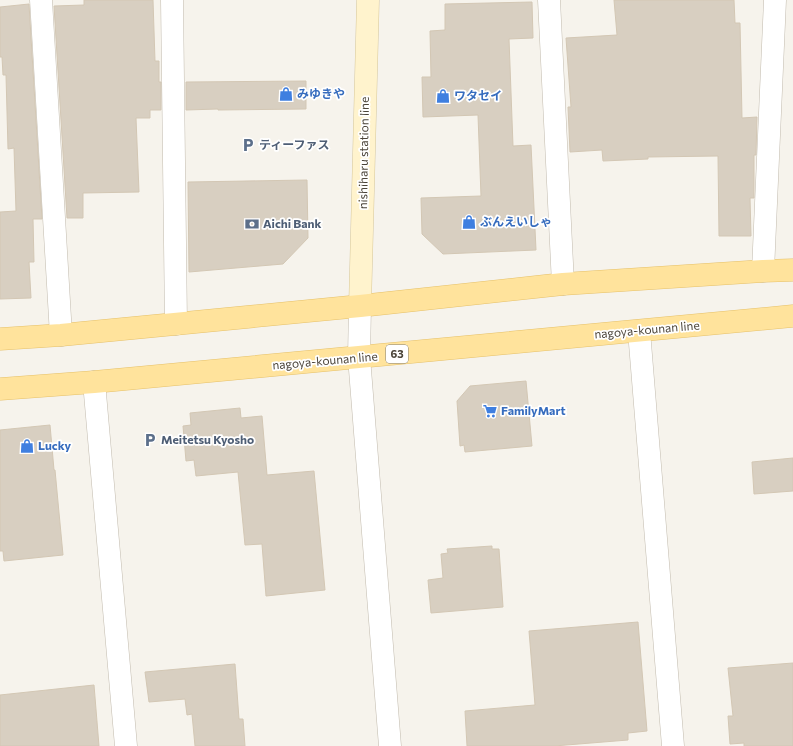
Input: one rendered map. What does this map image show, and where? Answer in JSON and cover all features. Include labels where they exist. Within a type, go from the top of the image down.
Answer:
[{"type":"main road","name":"nishiharu station line","points":[[360,306],[368,0]]},
{"type":"main road","points":[[0,339],[176,324],[563,284],[793,270]]},
{"type":"main road","name":"nagoya-kounan line","points":[[0,389],[94,382],[793,316]]},
{"type":"street","points":[[41,0],[61,335]]},
{"type":"street","points":[[172,0],[176,324]]},
{"type":"street","points":[[549,0],[563,284]]},
{"type":"street","points":[[763,271],[775,0]]},
{"type":"street","points":[[360,306],[359,357],[390,746]]},
{"type":"street","points":[[639,331],[673,746]]},
{"type":"street","points":[[94,382],[126,746]]},
{"type":"building","points":[[84,0],[153,0],[155,61],[159,61],[161,110],[150,110],[150,118],[136,118],[139,192],[83,193],[83,218],[67,218],[54,6],[84,5]]},
{"type":"building","points":[[614,0],[734,0],[735,23],[740,23],[742,118],[757,117],[756,155],[754,155],[754,198],[750,198],[751,236],[719,236],[718,156],[648,157],[648,159],[603,161],[602,150],[570,152],[568,107],[571,107],[566,38],[617,35]]},
{"type":"building","points":[[532,2],[533,38],[509,39],[513,146],[531,145],[536,250],[443,254],[422,234],[421,198],[481,196],[478,115],[423,117],[422,77],[431,77],[430,31],[445,30],[445,4]]},
{"type":"building","points":[[29,4],[42,219],[33,219],[34,262],[29,262],[31,298],[0,299],[0,212],[16,211],[14,148],[8,149],[6,75],[3,75],[2,57],[0,57],[0,7]]},
{"type":"building","points":[[306,81],[306,109],[186,110],[186,82]]},
{"type":"building","points":[[307,180],[308,238],[283,264],[189,272],[188,182]]},
{"type":"building","points":[[526,381],[532,446],[465,452],[464,445],[460,446],[457,401],[470,386]]},
{"type":"building","points":[[240,408],[241,418],[262,416],[267,475],[314,471],[325,590],[266,596],[262,544],[245,545],[238,472],[196,476],[194,460],[186,461],[183,426],[191,425],[190,413]]},
{"type":"building","points":[[50,425],[63,555],[4,561],[3,551],[0,551],[0,430]]},
{"type":"building","points":[[793,458],[793,491],[754,494],[752,462]]},
{"type":"building","points":[[492,546],[492,549],[499,549],[503,607],[431,613],[428,580],[443,578],[441,554],[448,553],[447,549]]},
{"type":"building","points":[[638,622],[647,731],[628,733],[628,740],[554,746],[467,746],[465,711],[535,705],[529,631]]},
{"type":"building","points":[[793,663],[793,746],[744,746],[744,743],[730,744],[728,716],[733,716],[728,668]]},
{"type":"building","points":[[235,664],[239,719],[243,719],[245,746],[195,746],[192,714],[187,715],[185,699],[149,702],[145,672]]},
{"type":"building","points":[[94,685],[99,746],[0,746],[0,695]]},
{"type":"place","name":"みゆきや","points":[[286,94]]},
{"type":"place","name":"ワタセイ","points":[[443,96]]},
{"type":"place","name":"ティーファス","points":[[248,145]]},
{"type":"place","name":"ぶんえいしゃ","points":[[469,222]]},
{"type":"place","name":"Aichi Bank","points":[[252,224]]},
{"type":"place","name":"FamilyMart","points":[[490,411]]},
{"type":"place","name":"Meitetsu Kyosho","points":[[150,440]]},
{"type":"place","name":"Lucky","points":[[27,446]]}]
